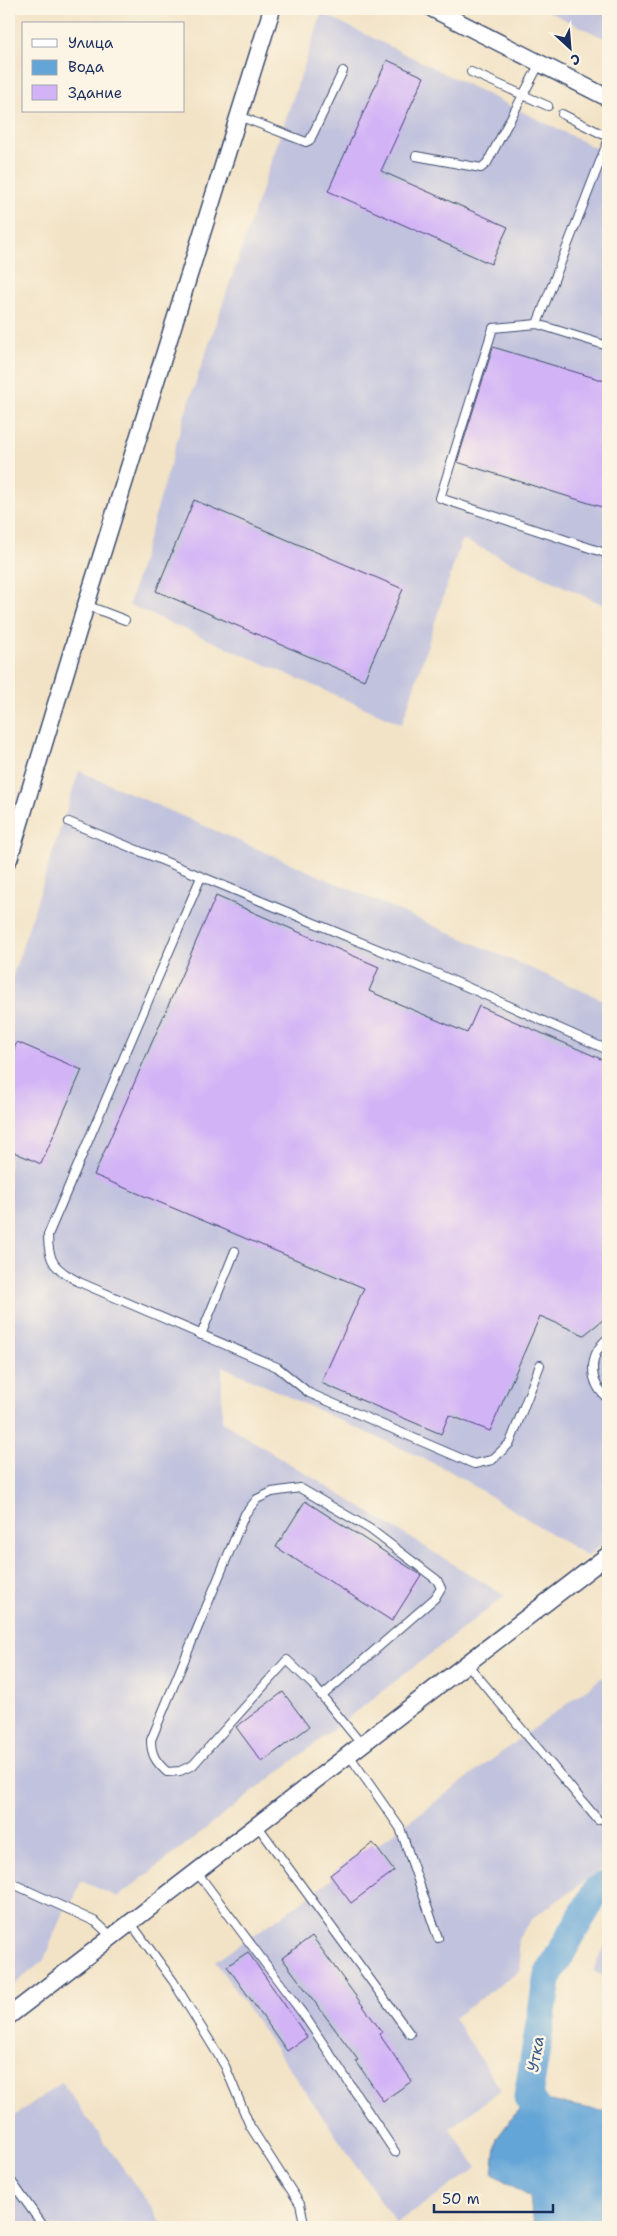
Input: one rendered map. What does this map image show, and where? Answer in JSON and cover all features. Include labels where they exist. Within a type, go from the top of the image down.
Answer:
[{"type":"street","points":[[9,859],[86,604],[272,9]]},
{"type":"street","points":[[433,9],[456,17],[608,98]]},
{"type":"street","points":[[9,2016],[196,1871],[468,1665],[608,1555]]},
{"type":"lane","points":[[416,156],[481,168],[487,163],[540,63]]},
{"type":"lane","points":[[239,116],[306,142],[310,140],[343,71]]},
{"type":"lane","points":[[471,72],[548,106]]},
{"type":"lane","points":[[562,114],[608,137]]},
{"type":"lane","points":[[538,324],[608,141]]},
{"type":"lane","points":[[608,346],[538,324],[494,328],[440,498],[608,554]]},
{"type":"lane","points":[[86,604],[125,620]]},
{"type":"lane","points":[[69,822],[438,974],[608,1050]]},
{"type":"lane","points":[[201,877],[48,1235],[48,1254],[58,1271],[79,1282],[277,1367],[309,1393],[474,1464],[492,1460],[510,1443],[540,1364]]},
{"type":"lane","points":[[201,1334],[235,1251]]},
{"type":"lane","points":[[608,1338],[599,1348],[594,1359],[592,1371],[595,1383],[602,1394],[608,1399]]},
{"type":"lane","points":[[322,1696],[436,1598],[441,1588],[437,1580],[370,1529],[300,1488],[272,1492],[257,1499],[245,1514],[151,1740],[151,1751],[156,1763],[167,1772],[180,1771],[193,1765],[287,1660],[322,1696],[356,1750],[400,1828],[438,1938]]},
{"type":"lane","points":[[468,1665],[598,1820]]},
{"type":"lane","points":[[257,1825],[410,2034]]},
{"type":"lane","points":[[196,1871],[306,2018],[395,2152]]},
{"type":"lane","points":[[9,1882],[96,1922],[111,1936]]},
{"type":"lane","points":[[130,1922],[173,1980],[224,2066],[250,2126],[300,2204],[305,2227]]},
{"type":"lane","points":[[9,2178],[44,2227]]},
{"type":"shaded area","points":[[543,9],[608,9],[608,40]]},
{"type":"shaded area","points":[[322,13],[608,154],[608,607],[462,539],[402,724],[129,605],[184,417]]},
{"type":"shaded area","points":[[79,771],[608,1002],[608,1539],[587,1556],[448,1470],[222,1366],[222,1422],[505,1596],[118,1897],[81,1881],[74,1899],[65,1907],[44,1960],[9,1989],[9,988]]},
{"type":"shaded area","points":[[608,1673],[608,1865],[534,1917],[518,1939],[521,1970],[454,2018],[501,2090],[450,2128],[477,2168],[396,2223],[215,1961],[296,1906]]},
{"type":"shaded area","points":[[608,1938],[608,1976],[593,1971]]},
{"type":"shaded area","points":[[62,2082],[165,2227],[9,2227],[9,2120]]},
{"type":"water","points":[[528,2097],[608,2112],[608,2227],[533,2227],[530,2196],[493,2174],[497,2138]]},
{"type":"building","points":[[387,60],[424,77],[381,171],[508,227],[491,264],[328,191]]},
{"type":"building","points":[[493,347],[608,382],[608,509],[457,462]]},
{"type":"building","points":[[194,500],[403,589],[364,680],[156,591]]},
{"type":"building","points":[[216,896],[379,967],[369,991],[467,1033],[479,1006],[608,1062],[608,1316],[584,1335],[540,1316],[490,1431],[449,1415],[441,1434],[321,1383],[364,1288],[94,1175]]},
{"type":"building","points":[[17,1042],[82,1070],[41,1164],[9,1150],[9,1061]]},
{"type":"building","points":[[305,1501],[421,1575],[392,1621],[276,1547]]},
{"type":"building","points":[[283,1692],[309,1727],[262,1762],[236,1727]]},
{"type":"building","points":[[373,1843],[394,1871],[351,1903],[330,1875]]},
{"type":"building","points":[[312,1936],[382,2032],[379,2034],[412,2081],[383,2101],[356,2061],[358,2060],[282,1958]]},
{"type":"building","points":[[248,1952],[307,2037],[287,2051],[227,1966]]},
{"type":"waterway","name":"Утка","points":[[551,2128],[528,2097],[548,1975],[597,1890],[608,1884]]}]
